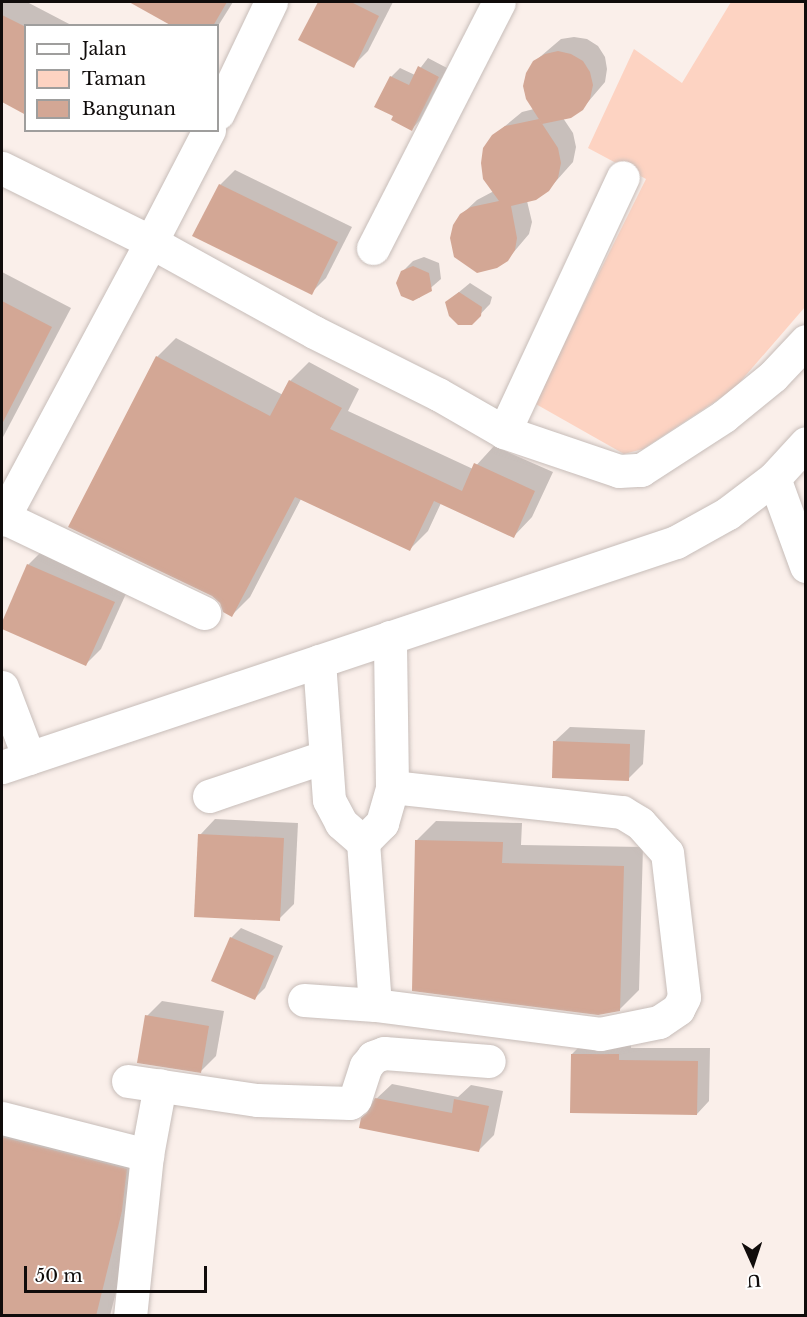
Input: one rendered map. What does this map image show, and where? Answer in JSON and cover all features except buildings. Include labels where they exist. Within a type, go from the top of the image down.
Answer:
[{"type":"lane","points":[[219,111],[272,2]]},
{"type":"lane","points":[[373,248],[499,2]]},
{"type":"lane","points":[[204,613],[2,518],[208,132]]},
{"type":"lane","points":[[2,168],[151,242],[314,332],[438,394],[504,432],[619,471],[641,470],[724,416],[773,376],[806,341]]},
{"type":"lane","points":[[504,432],[623,177]]},
{"type":"lane","points":[[2,687],[15,762],[676,542],[728,513],[774,478],[806,443]]},
{"type":"lane","points":[[774,478],[806,566]]},
{"type":"lane","points":[[363,842],[382,823],[392,787],[390,637]]},
{"type":"lane","points":[[319,661],[324,757],[329,800],[340,823],[363,842],[375,1005]]},
{"type":"lane","points":[[209,796],[324,757]]},
{"type":"lane","points":[[304,1000],[375,1005],[600,1034],[659,1022],[678,1009],[684,997],[667,853],[640,823],[622,812],[392,787]]},
{"type":"lane","points":[[128,1081],[158,1093],[257,1100],[350,1103],[355,1098],[366,1066],[374,1057],[384,1053],[489,1061]]},
{"type":"lane","points":[[130,1316],[148,1147],[158,1093]]},
{"type":"lane","points":[[2,1118],[148,1147]]},
{"type":"green space","points":[[731,2],[805,2],[805,307],[734,389],[643,449],[624,454],[534,403],[646,179],[588,148],[634,49],[682,83]]}]
